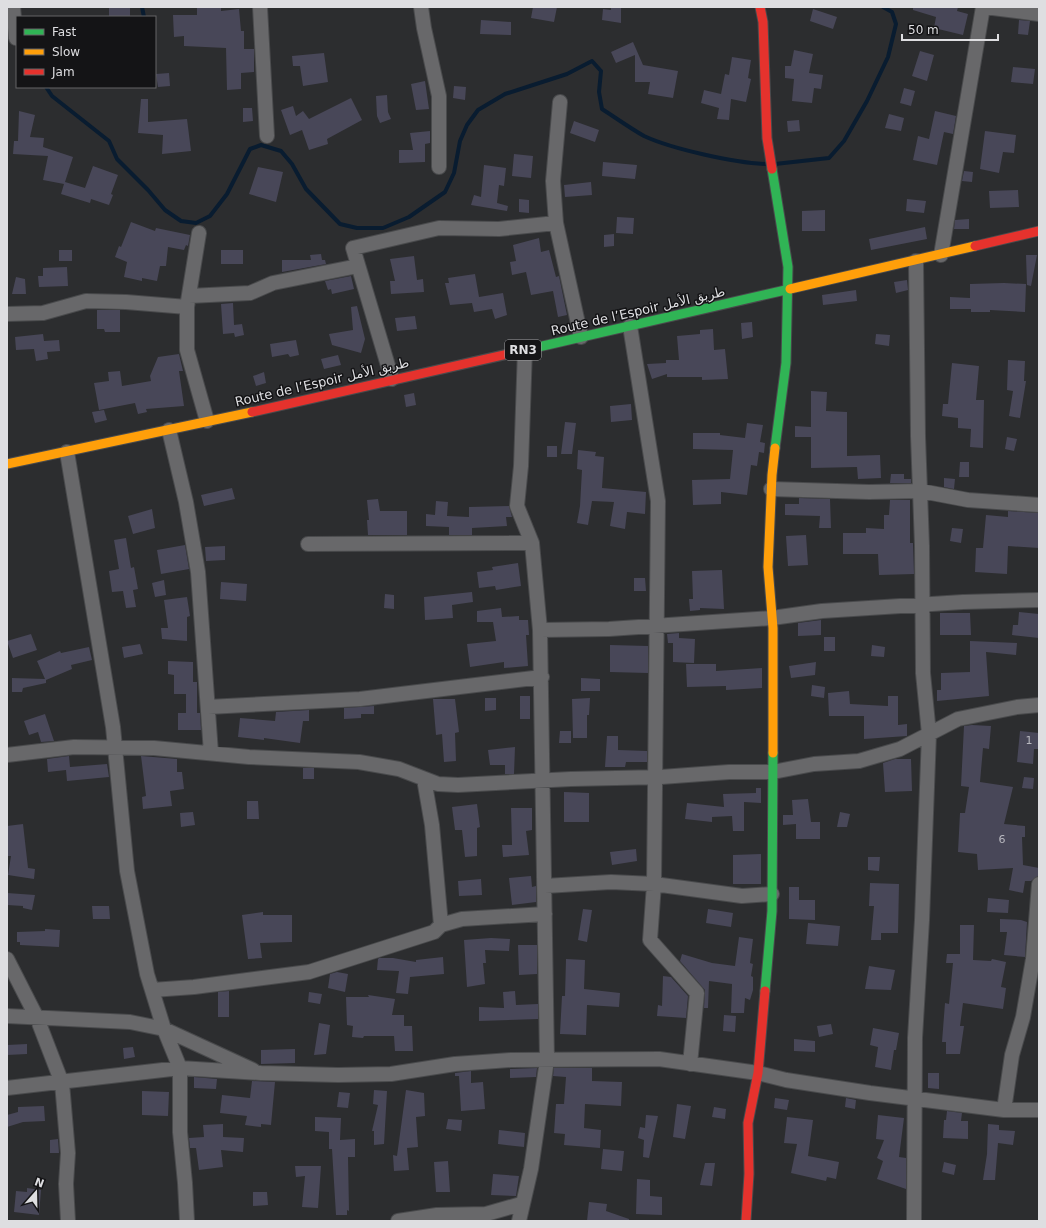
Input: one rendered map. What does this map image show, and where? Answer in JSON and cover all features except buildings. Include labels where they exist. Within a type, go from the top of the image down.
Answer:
[{"type":"main road","points":[[746,1221],[750,1174],[748,1123],[758,1073],[764,1016],[772,894],[772,618],[768,567],[771,489],[786,363],[788,267],[767,138],[763,22],[760,7]]},
{"type":"main road","name":"Route de l’Espoir طريق الأمل","points":[[7,464],[169,430],[525,350],[941,256],[993,241],[1039,231]]},
{"type":"street","points":[[12,7],[16,38]]},
{"type":"street","points":[[260,7],[267,136]]},
{"type":"street","points":[[421,7],[424,28],[440,96],[439,167]]},
{"type":"street","points":[[941,256],[984,7],[1039,14]]},
{"type":"street","points":[[560,102],[553,181],[556,222],[581,337]]},
{"type":"street","points":[[392,380],[353,248],[439,228],[499,229],[556,222]]},
{"type":"street","points":[[199,232],[188,301],[187,350],[207,421]]},
{"type":"street","points":[[914,1221],[914,1099],[928,734],[923,673],[916,261]]},
{"type":"street","points":[[7,314],[43,313],[86,301],[188,301],[250,293],[273,283],[358,266]]},
{"type":"street","points":[[630,326],[658,501],[654,884],[650,940],[697,993],[690,1064]]},
{"type":"street","points":[[519,1221],[521,1204],[531,1170],[547,1060],[542,780],[542,677],[540,630],[532,543],[517,506],[521,466],[525,350]]},
{"type":"street","points":[[169,430],[186,502],[198,572],[211,753]]},
{"type":"street","points":[[67,452],[100,642],[115,747],[126,871],[147,974],[164,1029],[180,1068],[180,1132],[187,1221]]},
{"type":"street","points":[[771,489],[861,492],[921,491],[968,500],[1039,505]]},
{"type":"street","points":[[308,544],[532,543]]},
{"type":"street","points":[[540,630],[772,618],[822,611],[922,604],[1039,600]]},
{"type":"street","points":[[208,707],[360,699],[542,677]]},
{"type":"street","points":[[7,755],[74,747],[115,747],[154,748],[273,759],[358,762],[399,769],[438,784],[458,786],[542,780],[655,777],[729,772],[773,772],[814,764],[859,761],[900,749],[958,719],[1017,707],[1039,705]]},
{"type":"street","points":[[424,779],[432,825],[441,925]]},
{"type":"street","points":[[545,886],[611,882],[654,884],[742,896],[772,894]]},
{"type":"street","points":[[1004,1110],[1012,1055],[1023,1017],[1033,959],[1039,884]]},
{"type":"street","points":[[152,990],[194,987],[309,972],[434,932],[441,925],[462,919],[545,914]]},
{"type":"street","points":[[7,959],[37,1018],[62,1083],[68,1153],[66,1184],[68,1221]]},
{"type":"street","points":[[7,1016],[130,1022],[164,1029],[261,1073]]},
{"type":"street","points":[[7,1088],[62,1083],[180,1068],[261,1073],[391,1074],[455,1064],[511,1060],[659,1059],[758,1073],[786,1080],[914,1099],[1004,1110],[1039,1110]]},
{"type":"street","points":[[398,1221],[437,1215],[486,1214],[521,1204]]},
{"type":"waterway","points":[[142,7],[144,16]]},
{"type":"waterway","points":[[775,164],[829,158],[844,141],[867,101],[888,57],[896,24],[892,12],[883,7]]},
{"type":"waterway","points":[[47,88],[52,96],[109,141],[117,159],[148,190],[165,210],[181,221],[196,223],[210,216],[227,194],[250,149],[261,145],[281,151],[292,164],[306,189],[340,224],[357,228],[383,228],[409,217],[445,192],[454,173],[460,141],[467,125],[478,110],[505,94],[567,74],[592,61],[601,71],[599,92],[602,109],[644,136],[671,146],[704,154],[738,161],[766,164]]},
{"type":"traffic: fast","points":[[772,169],[788,267],[786,363],[775,448]]},
{"type":"traffic: fast","points":[[521,351],[790,289]]},
{"type":"traffic: fast","points":[[765,991],[772,911],[773,753]]},
{"type":"traffic: slow","points":[[790,289],[975,246]]},
{"type":"traffic: slow","points":[[7,464],[252,412]]},
{"type":"traffic: slow","points":[[773,753],[773,628],[768,567],[772,475],[775,448]]},
{"type":"traffic: jam","points":[[760,7],[763,22],[767,138],[772,169]]},
{"type":"traffic: jam","points":[[975,246],[1039,231]]},
{"type":"traffic: jam","points":[[252,412],[521,351]]},
{"type":"traffic: jam","points":[[746,1221],[749,1174],[748,1123],[758,1073],[765,991]]}]
